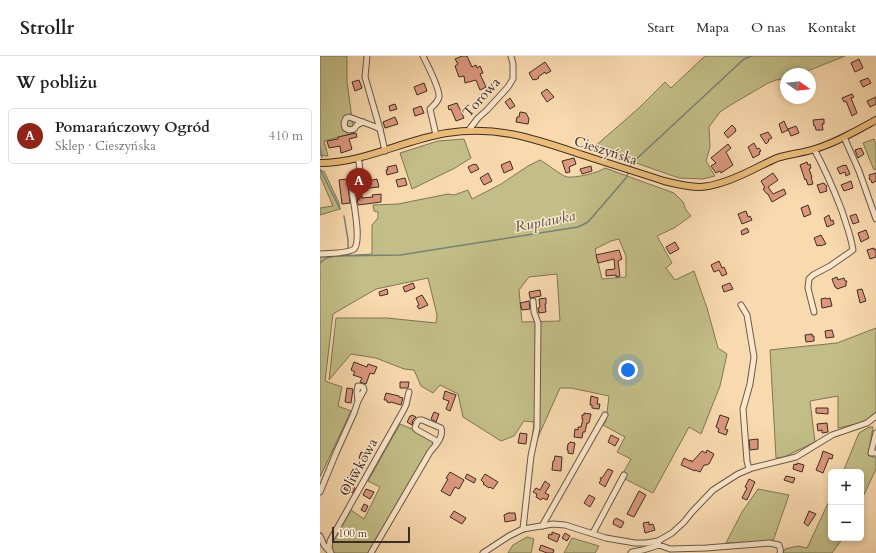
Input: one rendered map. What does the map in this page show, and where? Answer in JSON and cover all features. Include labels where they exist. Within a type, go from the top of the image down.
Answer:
[{"type":"main road","name":"Cieszyńska","points":[[320,164],[358,159],[436,135],[486,130],[525,136],[678,185],[702,187],[728,181],[766,162],[783,156],[814,149],[844,137],[876,120]]},
{"type":"street","points":[[366,56],[365,77],[385,151]]},
{"type":"street","points":[[423,56],[440,95],[439,99],[430,109],[436,135]]},
{"type":"street","name":"Torowa","points":[[468,131],[513,79],[513,64],[511,56]]},
{"type":"street","points":[[362,122],[376,126],[380,129]]},
{"type":"street","points":[[844,137],[859,171],[876,219]]},
{"type":"street","points":[[814,149],[837,198],[851,236],[854,250],[809,279],[808,288],[814,312]]},
{"type":"street","points":[[320,254],[345,252],[353,249],[356,245],[357,224],[352,191],[360,181],[358,159]]},
{"type":"street","points":[[522,529],[531,456],[537,428],[538,323],[534,312],[533,301]]},
{"type":"street","points":[[741,305],[747,315],[754,357],[750,384],[743,409],[749,469]]},
{"type":"street","name":"Oliwkowa","points":[[331,553],[330,541],[403,411],[409,392]]},
{"type":"street","name":"Oliwkowa","points":[[320,492],[354,414],[358,401]]},
{"type":"street","points":[[542,526],[606,415]]},
{"type":"street","points":[[631,553],[643,550],[659,543],[684,522],[713,490],[738,474],[749,469],[796,458],[832,435],[867,424],[876,416]]},
{"type":"street","points":[[371,553],[436,444],[442,432],[441,428],[419,420],[415,428],[435,440],[436,444]]},
{"type":"street","points":[[876,433],[871,452],[876,454]]},
{"type":"street","points":[[593,533],[624,475]]},
{"type":"street","points":[[483,553],[522,529],[553,524],[565,525],[606,538],[635,544],[659,543],[670,549],[705,551],[769,543],[779,545],[780,553]]},
{"type":"street","name":"Oliwkowa","points":[[320,536],[324,545],[331,553]]},
{"type":"shaded area","points":[[320,56],[347,56],[347,82],[354,133],[324,141],[328,156],[320,155]]},
{"type":"shaded area","points":[[705,56],[845,56],[815,68],[780,68],[780,80],[768,83],[720,112],[709,127],[710,147],[706,161],[715,176],[703,179],[679,178],[593,148],[639,108],[665,82],[671,88]]},
{"type":"shaded area","points":[[464,139],[471,158],[455,168],[412,189],[400,153],[438,141]]},
{"type":"shaded area","points":[[874,139],[876,145],[876,169],[874,170],[863,143]]},
{"type":"shaded area","points":[[540,160],[567,177],[581,176],[605,168],[674,193],[683,202],[686,210],[691,216],[674,228],[657,236],[672,263],[666,268],[675,280],[694,271],[707,308],[718,348],[727,354],[720,386],[701,434],[689,427],[653,493],[621,477],[631,459],[617,452],[625,437],[603,425],[606,421],[609,396],[571,388],[560,388],[535,444],[531,449],[534,422],[524,421],[514,436],[501,441],[463,417],[458,394],[440,385],[433,393],[421,386],[414,370],[404,369],[376,358],[351,354],[329,380],[336,318],[387,318],[436,323],[437,315],[428,278],[376,289],[333,314],[325,381],[342,387],[338,406],[351,411],[320,477],[320,257],[372,254],[372,225],[378,218],[378,212],[374,211],[373,205],[398,204],[448,194],[454,195],[468,190],[472,199],[501,184]],"holes":[[[619,239],[626,256],[626,277],[602,279],[595,249],[611,241]],[[557,274],[560,321],[522,322],[519,290],[529,277]]]},
{"type":"shaded area","points":[[320,171],[324,171],[339,203],[340,209],[320,215],[320,208],[333,206],[320,176]]},
{"type":"shaded area","points":[[876,328],[876,412],[865,422],[838,428],[838,396],[810,401],[815,442],[784,457],[776,458],[770,350],[837,343]]},
{"type":"shaded area","points":[[400,424],[433,438],[433,446],[368,553],[335,553],[331,544],[351,510],[364,519],[380,487],[368,481]]},
{"type":"shaded area","points":[[869,427],[873,427],[868,455],[876,458],[876,469],[864,495],[864,469],[844,469],[859,433]]},
{"type":"shaded area","points":[[758,489],[789,495],[773,541],[726,543],[742,512]]},
{"type":"shaded area","points":[[828,503],[828,541],[841,541],[832,553],[783,553],[785,549],[798,546],[807,548]]},
{"type":"shaded area","points":[[527,537],[534,539],[531,553],[508,553],[513,545]]},
{"type":"shaded area","points":[[572,538],[599,546],[595,553],[564,553]]},
{"type":"building","points":[[462,56],[467,56],[472,67],[476,65],[477,68],[480,66],[483,73],[480,74],[486,87],[480,90],[476,80],[465,83],[464,76],[459,77],[455,66],[458,64],[455,59]]},
{"type":"building","points":[[859,59],[863,68],[855,72],[851,63]]},
{"type":"building","points":[[545,62],[551,71],[546,74],[545,72],[538,77],[539,78],[533,80],[529,73]]},
{"type":"building","points":[[868,78],[871,83],[863,87],[860,81]]},
{"type":"building","points":[[359,80],[362,88],[355,91],[352,82]]},
{"type":"building","points":[[424,83],[427,91],[417,95],[414,87]]},
{"type":"building","points":[[547,89],[554,97],[547,102],[541,93]]},
{"type":"building","points":[[852,94],[854,97],[851,98],[857,113],[852,116],[846,101],[844,102],[842,98]]},
{"type":"building","points":[[876,97],[876,104],[870,107],[867,101]]},
{"type":"building","points":[[510,98],[515,106],[510,109],[505,102]]},
{"type":"building","points":[[457,103],[464,118],[456,121],[451,109],[449,110],[448,106]]},
{"type":"building","points":[[395,104],[397,109],[390,111],[389,106]]},
{"type":"building","points":[[421,106],[424,113],[415,116],[413,109]]},
{"type":"building","points":[[520,112],[526,113],[529,119],[528,124],[516,122]]},
{"type":"building","points":[[395,117],[398,124],[385,128],[383,122]]},
{"type":"building","points":[[824,119],[824,124],[822,124],[823,130],[816,130],[813,120]]},
{"type":"building","points":[[784,121],[788,130],[782,133],[779,124]]},
{"type":"building","points":[[732,125],[736,131],[728,138],[724,133]]},
{"type":"building","points":[[796,126],[799,133],[791,136],[788,129]]},
{"type":"building","points":[[768,132],[772,138],[768,140],[769,141],[766,144],[760,135]]},
{"type":"building","points":[[356,133],[357,137],[349,139],[352,149],[341,153],[340,146],[329,148],[327,141]]},
{"type":"building","points":[[754,143],[757,149],[759,148],[761,151],[759,152],[760,154],[753,158],[748,147]]},
{"type":"building","points":[[728,144],[731,148],[726,152],[733,165],[721,173],[720,171],[716,173],[711,166],[716,163],[711,158]]},
{"type":"building","points":[[861,148],[864,154],[858,158],[855,150]]},
{"type":"building","points":[[574,158],[576,164],[569,167],[570,172],[566,173],[562,161]]},
{"type":"building","points":[[510,161],[513,169],[504,173],[501,165]]},
{"type":"building","points":[[807,162],[808,165],[810,164],[811,168],[809,169],[813,184],[808,185],[800,165]]},
{"type":"building","points":[[476,164],[479,169],[471,173],[468,167]]},
{"type":"building","points":[[396,165],[398,172],[387,175],[387,167]]},
{"type":"building","points":[[846,165],[850,174],[846,176],[845,172],[840,174],[837,168]]},
{"type":"building","points":[[591,166],[592,171],[582,174],[580,169]]},
{"type":"building","points":[[488,173],[492,181],[484,185],[480,178]]},
{"type":"building","points":[[773,173],[778,180],[768,187],[773,194],[784,189],[786,194],[772,202],[768,194],[763,189],[765,188],[761,181]]},
{"type":"building","points":[[876,173],[876,181],[872,183],[869,179],[869,175]]},
{"type":"building","points":[[405,178],[407,185],[398,187],[396,180]]},
{"type":"building","points":[[347,179],[350,203],[342,204],[339,180]]},
{"type":"building","points":[[377,179],[379,187],[369,188],[368,181]]},
{"type":"building","points":[[851,181],[853,188],[844,191],[841,185]]},
{"type":"building","points":[[824,183],[827,186],[827,191],[820,193],[817,185]]},
{"type":"building","points":[[381,194],[381,202],[358,205],[357,197],[373,197],[372,195]]},
{"type":"building","points":[[808,205],[811,214],[804,217],[801,208]]},
{"type":"building","points":[[746,211],[748,217],[750,216],[752,220],[742,224],[738,214]]},
{"type":"building","points":[[856,214],[859,222],[853,224],[850,216]]},
{"type":"building","points":[[829,215],[834,224],[827,227],[824,218]]},
{"type":"building","points":[[747,228],[749,232],[742,235],[741,231]]},
{"type":"building","points":[[866,230],[869,238],[861,242],[858,233]]},
{"type":"building","points":[[821,235],[826,244],[817,246],[814,238]]},
{"type":"building","points":[[675,242],[679,249],[670,254],[666,247]]},
{"type":"building","points":[[874,248],[874,250],[876,249],[876,257],[870,259],[867,250]]},
{"type":"building","points":[[619,250],[622,259],[618,261],[620,276],[606,276],[606,270],[615,269],[614,259],[598,263],[596,255]]},
{"type":"building","points":[[719,261],[727,274],[722,276],[719,270],[714,272],[711,265]]},
{"type":"building","points":[[837,277],[838,280],[844,278],[845,281],[847,281],[846,286],[837,289],[835,287],[832,279]]},
{"type":"building","points":[[413,283],[415,288],[405,292],[403,287]]},
{"type":"building","points":[[730,283],[733,289],[724,292],[722,286]]},
{"type":"building","points":[[387,289],[388,294],[380,296],[379,292]]},
{"type":"building","points":[[862,289],[866,301],[860,303],[857,290]]},
{"type":"building","points":[[540,290],[541,296],[530,298],[529,292]]},
{"type":"building","points":[[422,295],[428,305],[419,309],[416,298]]},
{"type":"building","points":[[546,298],[546,312],[539,313],[539,299]]},
{"type":"building","points":[[830,298],[832,306],[822,308],[821,299]]},
{"type":"building","points":[[529,301],[530,309],[522,310],[520,303]]},
{"type":"building","points":[[832,330],[834,337],[826,338],[825,331]]},
{"type":"building","points":[[812,334],[812,336],[814,336],[814,341],[806,342],[805,335]]},
{"type":"building","points":[[354,362],[367,367],[368,364],[377,367],[374,374],[370,373],[366,384],[360,382],[362,378],[353,375],[355,372],[351,370]]},
{"type":"building","points":[[400,382],[409,382],[408,388],[400,388]]},
{"type":"building","points":[[347,388],[353,389],[351,403],[345,402]]},
{"type":"building","points":[[445,391],[456,395],[450,411],[446,409],[449,401],[443,399]]},
{"type":"building","points":[[386,393],[403,398],[401,405],[384,400]]},
{"type":"building","points":[[591,396],[598,398],[597,404],[600,404],[599,409],[592,408],[592,405],[590,405]]},
{"type":"building","points":[[816,408],[828,408],[828,414],[816,413]]},
{"type":"building","points":[[434,412],[439,414],[436,422],[431,419]]},
{"type":"building","points":[[584,413],[591,414],[589,423],[587,423],[582,438],[574,437],[575,429],[578,430],[578,427],[581,427],[583,419],[582,415],[584,415]]},
{"type":"building","points":[[412,415],[416,417],[413,420],[412,425],[407,422]]},
{"type":"building","points":[[720,415],[729,418],[725,429],[728,430],[726,435],[718,432],[719,429],[716,427]]},
{"type":"building","points":[[827,423],[828,432],[822,433],[822,430],[818,431],[817,424]]},
{"type":"building","points":[[520,433],[527,434],[526,444],[518,443]]},
{"type":"building","points":[[611,435],[619,439],[615,446],[608,442]]},
{"type":"building","points":[[758,439],[758,449],[750,450],[749,440]]},
{"type":"building","points":[[570,442],[575,443],[573,454],[568,453],[567,450]]},
{"type":"building","points":[[707,450],[714,454],[709,464],[704,465],[700,472],[681,465],[684,458],[690,461],[691,460],[692,462],[702,451],[706,453]]},
{"type":"building","points":[[823,451],[833,455],[832,459],[829,458],[823,473],[816,470]]},
{"type":"building","points":[[361,452],[368,454],[365,461],[359,458]]},
{"type":"building","points":[[555,456],[562,457],[561,471],[552,470]]},
{"type":"building","points":[[797,463],[804,465],[802,472],[793,469],[794,464],[797,465]]},
{"type":"building","points":[[353,469],[360,473],[352,486],[355,488],[353,493],[344,489]]},
{"type":"building","points":[[608,469],[613,471],[605,487],[599,483],[601,480],[600,478],[602,478]]},
{"type":"building","points":[[450,472],[464,480],[459,489],[455,487],[450,496],[441,491]]},
{"type":"building","points":[[467,474],[476,479],[474,483],[465,478]]},
{"type":"building","points":[[485,474],[498,482],[493,489],[483,484],[484,483],[481,480]]},
{"type":"building","points":[[786,476],[795,478],[793,483],[784,480]]},
{"type":"building","points":[[749,479],[755,482],[747,500],[742,498],[747,488],[745,487]]},
{"type":"building","points":[[545,481],[550,485],[545,493],[549,495],[547,500],[543,498],[541,500],[536,497],[537,494],[533,492],[536,488],[540,490]]},
{"type":"building","points":[[366,489],[374,492],[370,499],[363,495]]},
{"type":"building","points":[[639,491],[646,495],[634,517],[627,514]]},
{"type":"building","points":[[589,495],[595,498],[590,507],[584,503]]},
{"type":"building","points":[[364,504],[368,506],[365,512],[361,510]]},
{"type":"building","points":[[454,511],[466,518],[462,524],[450,517]]},
{"type":"building","points":[[809,511],[816,514],[808,526],[804,523]]},
{"type":"building","points":[[508,513],[515,513],[516,520],[505,522],[504,515]]},
{"type":"building","points":[[616,518],[624,522],[621,528],[613,524]]},
{"type":"building","points":[[649,522],[649,525],[653,524],[655,530],[645,533],[643,523]]},
{"type":"building","points":[[552,532],[560,535],[557,542],[548,538],[549,534],[552,535]]},
{"type":"building","points":[[565,533],[570,536],[567,541],[562,538]]},
{"type":"building","points":[[541,545],[554,550],[553,553],[547,553],[539,550]]},
{"type":"waterway","name":"Ruptawka","points":[[630,168],[631,164],[744,59],[752,56]]},
{"type":"waterway","points":[[320,147],[322,157]]},
{"type":"waterway","points":[[320,169],[340,209]]},
{"type":"waterway","name":"Ruptawka","points":[[320,263],[326,258],[336,256],[401,255],[578,227],[588,222],[626,178],[629,171]]},
{"type":"waterway","points":[[344,216],[348,248]]},
{"type":"place","name":"Pomarańczowy Ogród","points":[[359,201]]}]
